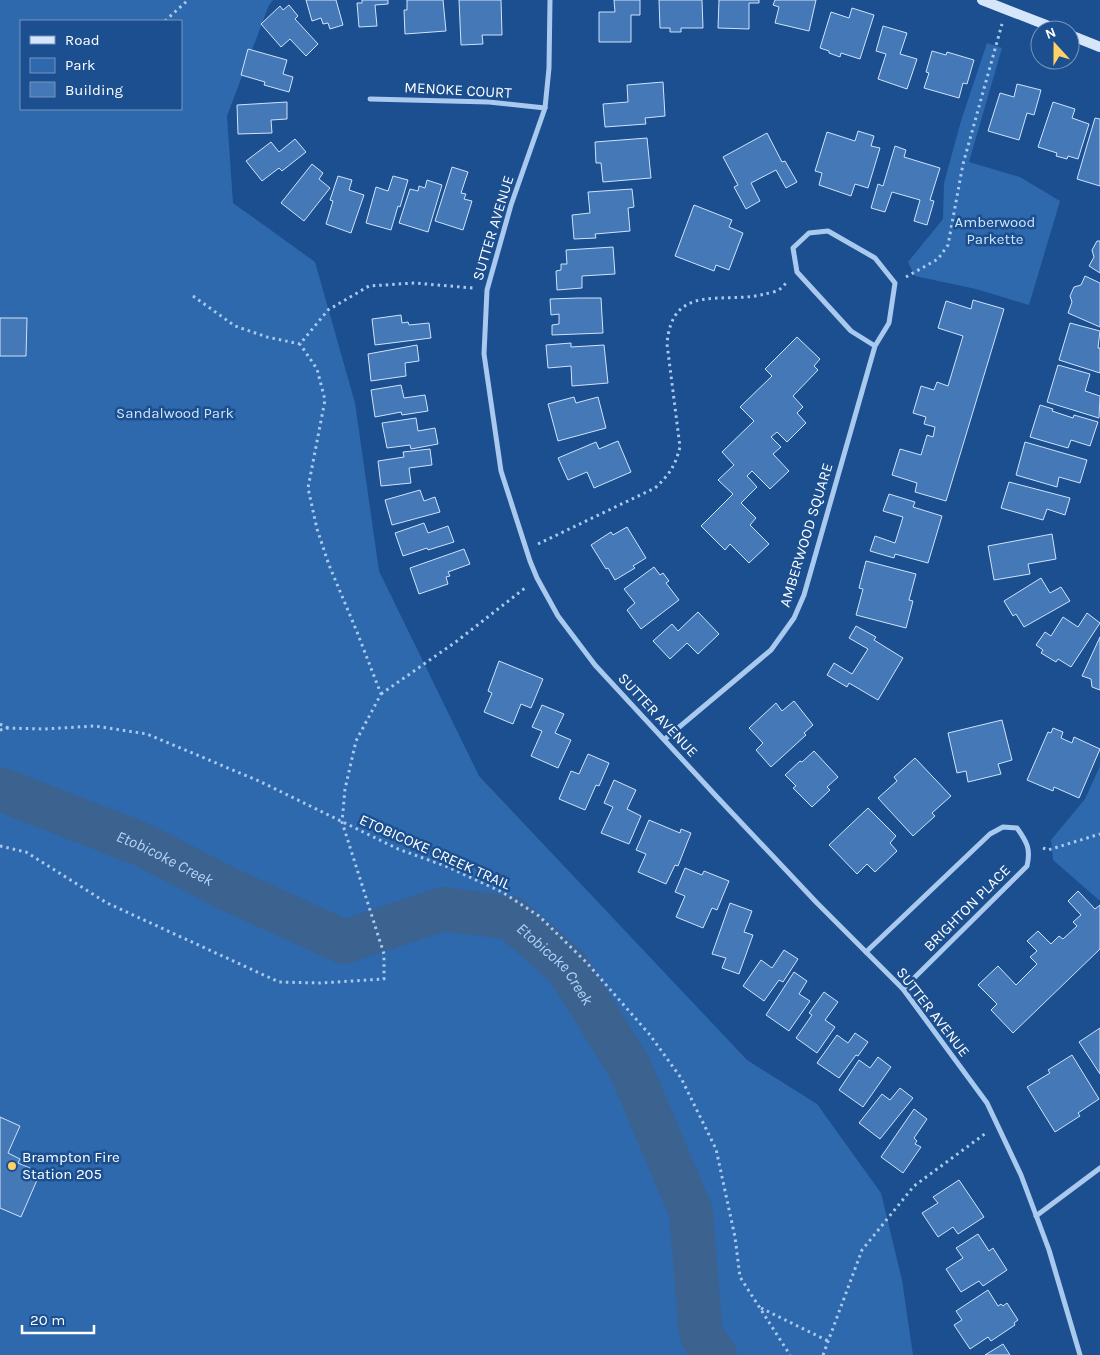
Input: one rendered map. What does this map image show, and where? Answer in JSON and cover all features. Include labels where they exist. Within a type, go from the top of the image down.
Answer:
[{"type":"street","name":"SUTTER AVENUE","points":[[550,0],[549,68],[545,108],[511,205],[487,290],[484,354],[501,472],[526,550],[537,578],[558,616],[595,664],[716,797],[903,989],[987,1103],[1021,1175],[1049,1250],[1080,1355]]},
{"type":"street","points":[[983,0],[1032,20]]},
{"type":"street","points":[[1080,39],[1100,48]]},
{"type":"street","name":"MENOKE COURT","points":[[370,99],[488,102],[545,108]]},
{"type":"street","points":[[875,346],[851,331],[797,272],[793,248],[809,232],[828,231],[875,258],[895,283]]},
{"type":"street","name":"AMBERWOOD SQUARE","points":[[665,739],[771,650],[794,618],[804,595],[875,346],[889,323],[895,283]]},
{"type":"street","points":[[866,952],[990,834],[1004,827],[1017,828],[1025,840]]},
{"type":"street","name":"BRIGHTON PLACE","points":[[903,989],[1027,866],[1030,854],[1025,840]]},
{"type":"street","points":[[1036,1216],[1100,1168]]},
{"type":"path","points":[[166,20],[188,0]]},
{"type":"path","points":[[895,283],[938,259],[948,245],[963,164],[1006,10]]},
{"type":"path","points":[[526,550],[655,488],[667,477],[676,463],[680,446],[666,344],[672,321],[679,311],[691,303],[704,298],[752,298],[779,290],[797,272]]},
{"type":"path","points":[[300,344],[328,310],[369,286],[414,283],[487,290]]},
{"type":"path","points":[[194,296],[235,326],[267,337],[300,344],[317,369],[325,400],[308,488],[317,529],[329,565],[358,632],[381,694]]},
{"type":"path","points":[[0,846],[26,852],[107,903],[279,982],[320,983],[384,979],[384,954],[342,822],[345,789],[356,741],[381,694],[457,641],[537,578]]},
{"type":"path","points":[[0,724],[8,728]]},
{"type":"path","name":"ETOBICOKE CREEK TRAIL","points":[[0,730],[8,728],[44,729],[96,726],[146,734],[259,781],[398,849],[448,867],[502,892],[539,916],[588,963],[650,1035],[682,1078],[716,1149],[735,1237],[740,1276],[790,1355]]},
{"type":"path","points":[[1025,840],[1048,850],[1100,834]]},
{"type":"path","points":[[823,1355],[862,1250],[914,1186],[997,1125]]},
{"type":"path","points":[[760,1308],[828,1341]]},
{"type":"green space","name":"Sandalwood Park","points":[[0,0],[273,0],[269,5],[227,116],[233,203],[315,262],[355,403],[379,571],[479,776],[747,1060],[817,1104],[881,1193],[902,1280],[913,1355],[0,1355]]},
{"type":"green space","name":"Amberwood Parkette","points":[[987,43],[1002,48],[969,162],[1020,177],[1060,201],[1029,305],[976,289],[915,276],[908,262],[943,219],[944,183],[961,121]]},
{"type":"green space","points":[[1100,766],[1100,901],[1053,860],[1051,840],[1085,799]]},
{"type":"building","points":[[306,0],[336,0],[343,25],[330,29],[328,23],[323,24],[321,18],[312,21]]},
{"type":"building","points":[[362,0],[388,0],[388,4],[375,5],[377,26],[359,27],[357,3],[362,3]]},
{"type":"building","points":[[407,0],[443,0],[446,31],[405,34],[404,10],[407,10]]},
{"type":"building","points":[[459,0],[501,0],[502,35],[482,35],[483,44],[461,45]]},
{"type":"building","points":[[614,0],[640,0],[640,15],[631,15],[631,42],[599,42],[599,12],[615,12]]},
{"type":"building","points":[[659,0],[702,0],[703,28],[681,28],[681,32],[670,32],[670,28],[660,28]]},
{"type":"building","points":[[719,0],[759,0],[759,3],[749,3],[749,29],[718,28]]},
{"type":"building","points":[[775,0],[816,0],[809,31],[775,23],[779,7],[773,5]]},
{"type":"building","points":[[289,5],[298,16],[295,19],[318,44],[306,56],[290,39],[281,47],[261,24],[280,6],[283,10]]},
{"type":"building","points":[[852,8],[874,15],[860,59],[841,53],[840,57],[820,48],[831,12],[849,18]]},
{"type":"building","points":[[883,26],[907,33],[900,54],[917,59],[907,89],[878,79],[886,54],[876,51]]},
{"type":"building","points":[[248,49],[287,60],[283,74],[293,77],[289,92],[264,85],[265,82],[241,75]]},
{"type":"building","points":[[932,51],[946,55],[947,52],[974,60],[967,84],[963,83],[959,98],[924,88],[929,73],[926,72]]},
{"type":"building","points":[[663,82],[665,116],[645,118],[646,124],[605,127],[603,104],[628,102],[627,85]]},
{"type":"building","points":[[1017,84],[1041,90],[1034,115],[1027,113],[1019,140],[988,131],[1000,93],[1014,97]]},
{"type":"building","points":[[287,102],[287,119],[271,120],[272,133],[238,134],[237,105]]},
{"type":"building","points":[[1053,102],[1075,109],[1072,118],[1089,124],[1078,159],[1068,156],[1067,159],[1056,156],[1057,153],[1038,147]]},
{"type":"building","points":[[1095,118],[1100,119],[1100,186],[1077,179]]},
{"type":"building","points":[[858,131],[874,136],[871,146],[880,148],[868,188],[855,184],[851,196],[819,185],[822,173],[815,171],[827,132],[855,141]]},
{"type":"building","points":[[767,133],[782,162],[785,161],[797,182],[786,188],[776,170],[751,183],[760,201],[746,209],[734,187],[738,185],[723,157]]},
{"type":"building","points":[[647,138],[651,178],[603,182],[601,163],[596,163],[595,142]]},
{"type":"building","points":[[295,139],[306,152],[282,171],[279,168],[262,181],[246,161],[271,142],[279,152]]},
{"type":"building","points":[[895,146],[906,150],[904,157],[940,168],[930,200],[934,201],[927,225],[914,221],[920,200],[892,192],[885,212],[871,208],[878,184],[883,186]]},
{"type":"building","points":[[312,164],[323,173],[319,179],[330,188],[304,221],[281,203]]},
{"type":"building","points":[[452,167],[468,172],[461,193],[466,194],[464,199],[472,201],[463,230],[435,221]]},
{"type":"building","points":[[338,176],[352,180],[349,190],[364,195],[351,233],[326,224],[333,201],[330,200]]},
{"type":"building","points":[[393,176],[408,180],[391,230],[366,223],[376,187],[388,191]]},
{"type":"building","points":[[427,180],[442,185],[428,232],[399,223],[410,189],[418,191],[419,186],[425,188]]},
{"type":"building","points":[[632,189],[634,207],[628,208],[630,231],[595,234],[596,238],[574,239],[572,215],[590,213],[588,192]]},
{"type":"building","points":[[694,205],[732,220],[729,227],[743,233],[729,270],[716,265],[714,271],[675,256]]},
{"type":"building","points":[[1097,241],[1100,241],[1100,273],[1089,266],[1094,257],[1092,250]]},
{"type":"building","points":[[613,247],[615,274],[582,276],[582,288],[557,290],[556,271],[561,270],[561,264],[567,264],[566,250]]},
{"type":"building","points":[[1085,276],[1100,283],[1100,327],[1068,313],[1072,302],[1070,296],[1074,287],[1081,285]]},
{"type":"building","points":[[601,298],[603,333],[552,335],[552,325],[559,324],[559,314],[551,315],[550,299]]},
{"type":"building","points":[[973,300],[1004,309],[946,501],[915,492],[917,483],[892,475],[900,449],[921,455],[927,435],[933,437],[935,427],[924,424],[926,417],[913,413],[921,386],[934,390],[937,382],[948,386],[963,336],[938,328],[946,301],[971,309]]},
{"type":"building","points":[[401,315],[402,323],[408,322],[409,325],[429,323],[431,338],[375,345],[372,319]]},
{"type":"building","points":[[0,318],[27,318],[26,356],[0,356]]},
{"type":"building","points":[[1070,323],[1100,331],[1098,348],[1100,348],[1100,373],[1059,360]]},
{"type":"building","points":[[797,337],[820,359],[814,366],[818,370],[793,396],[803,407],[797,413],[806,423],[787,442],[777,432],[771,437],[781,447],[773,454],[789,471],[770,489],[752,471],[747,476],[757,487],[741,503],[756,518],[750,525],[769,544],[749,563],[730,544],[725,550],[701,526],[733,494],[718,480],[734,465],[722,452],[754,421],[740,407],[772,376],[765,369]]},
{"type":"building","points":[[571,343],[571,347],[604,345],[608,383],[572,386],[571,366],[548,368],[546,345]]},
{"type":"building","points":[[417,345],[419,361],[405,363],[406,376],[371,381],[368,354]]},
{"type":"building","points":[[1058,365],[1090,374],[1085,391],[1100,396],[1099,418],[1047,402]]},
{"type":"building","points":[[401,385],[404,398],[425,395],[428,411],[402,415],[401,412],[375,417],[371,390]]},
{"type":"building","points":[[574,397],[576,403],[598,397],[606,428],[558,441],[548,404]]},
{"type":"building","points":[[1040,405],[1073,418],[1074,415],[1098,422],[1090,446],[1071,440],[1068,448],[1030,437]]},
{"type":"building","points":[[416,418],[418,431],[435,428],[438,444],[411,449],[410,445],[387,448],[382,423]]},
{"type":"building","points":[[618,441],[631,472],[594,488],[587,472],[568,480],[558,458],[596,442],[599,449]]},
{"type":"building","points":[[1025,442],[1087,460],[1080,483],[1059,477],[1057,487],[1016,475]]},
{"type":"building","points":[[430,449],[432,465],[409,468],[411,483],[381,486],[378,461],[404,457],[403,452]]},
{"type":"building","points":[[1009,482],[1070,498],[1065,515],[1047,509],[1043,520],[1001,508]]},
{"type":"building","points":[[420,490],[424,501],[435,497],[440,512],[392,525],[385,500]]},
{"type":"building","points":[[889,494],[915,502],[913,507],[942,516],[928,563],[895,554],[894,558],[870,551],[875,536],[895,543],[903,517],[883,511]]},
{"type":"building","points":[[424,523],[428,533],[448,526],[454,542],[403,556],[395,533]]},
{"type":"building","points":[[627,527],[646,558],[633,566],[635,568],[615,580],[591,545],[611,532],[613,535]]},
{"type":"building","points":[[1052,534],[1056,559],[1028,564],[1030,574],[994,580],[988,546]]},
{"type":"building","points":[[464,549],[470,564],[448,572],[450,576],[446,577],[448,584],[419,594],[410,568]]},
{"type":"building","points":[[866,561],[916,574],[909,600],[913,601],[906,628],[856,615],[863,589],[859,588]]},
{"type":"building","points":[[654,567],[660,575],[663,573],[669,581],[666,583],[679,600],[641,629],[627,610],[635,603],[624,589]]},
{"type":"building","points":[[1041,578],[1050,593],[1061,587],[1070,601],[1024,627],[1016,614],[1013,616],[1004,601]]},
{"type":"building","points":[[698,612],[719,634],[698,654],[687,643],[670,659],[653,641],[672,624],[678,631]]},
{"type":"building","points":[[1087,613],[1100,623],[1071,667],[1058,659],[1056,662],[1041,653],[1043,650],[1036,645],[1045,632],[1051,636],[1063,617],[1078,627]]},
{"type":"building","points":[[856,626],[876,637],[874,640],[903,658],[878,700],[849,683],[847,687],[827,675],[834,663],[852,674],[868,649],[849,638]]},
{"type":"building","points":[[1100,637],[1100,690],[1092,687],[1091,679],[1082,676]]},
{"type":"building","points":[[499,661],[543,679],[531,708],[521,704],[513,724],[484,712],[492,693],[488,691]]},
{"type":"building","points":[[794,701],[813,725],[804,733],[806,735],[771,767],[756,750],[763,743],[749,728],[776,703],[782,711]]},
{"type":"building","points":[[542,705],[564,714],[555,733],[571,740],[558,768],[531,756],[542,731],[532,727]]},
{"type":"building","points":[[1002,720],[1012,760],[998,764],[1001,774],[968,782],[966,771],[957,773],[948,733]]},
{"type":"building","points":[[1053,728],[1063,732],[1061,738],[1072,743],[1074,737],[1100,749],[1079,798],[1054,787],[1053,791],[1027,780],[1048,732],[1051,733]]},
{"type":"building","points":[[814,751],[838,777],[827,787],[830,790],[812,807],[793,788],[796,786],[785,775]]},
{"type":"building","points":[[588,754],[609,763],[599,786],[596,785],[585,810],[559,799],[571,771],[579,774]]},
{"type":"building","points":[[915,758],[951,796],[932,813],[935,816],[913,836],[878,798],[897,781],[894,777]]},
{"type":"building","points":[[614,780],[636,790],[627,809],[641,816],[629,844],[601,833],[613,807],[604,803]]},
{"type":"building","points":[[868,808],[896,836],[890,843],[897,851],[875,872],[867,864],[857,874],[829,845]]},
{"type":"building","points":[[649,820],[680,833],[681,829],[691,833],[678,866],[675,865],[666,884],[638,872],[646,854],[636,850]]},
{"type":"building","points":[[685,868],[702,875],[704,871],[729,881],[717,910],[712,908],[703,928],[676,917],[685,896],[675,892]]},
{"type":"building","points":[[1078,891],[1095,909],[1100,905],[1100,949],[1013,1033],[991,1010],[997,1004],[978,985],[998,966],[1016,985],[1037,964],[1030,957],[1037,951],[1027,941],[1038,931],[1051,944],[1059,936],[1063,939],[1077,926],[1073,922],[1081,915],[1068,901]]},
{"type":"building","points":[[730,903],[752,911],[744,932],[753,935],[739,974],[722,968],[726,958],[712,954]]},
{"type":"building","points":[[784,950],[798,959],[783,982],[779,980],[764,1001],[743,986],[761,960],[772,968]]},
{"type":"building","points":[[794,972],[807,981],[799,994],[810,1001],[789,1031],[766,1015]]},
{"type":"building","points":[[824,992],[838,1002],[825,1020],[835,1027],[817,1053],[796,1038],[812,1015],[809,1013]]},
{"type":"building","points":[[1100,1028],[1100,1074],[1079,1042]]},
{"type":"building","points":[[855,1033],[868,1042],[839,1078],[817,1063],[837,1035],[848,1043]]},
{"type":"building","points":[[1072,1055],[1099,1099],[1078,1113],[1080,1116],[1055,1132],[1027,1087],[1050,1073],[1048,1070]]},
{"type":"building","points":[[878,1057],[891,1067],[863,1107],[839,1090],[859,1060],[870,1068]]},
{"type":"building","points":[[900,1088],[913,1098],[880,1139],[859,1123],[882,1094],[890,1100]]},
{"type":"building","points":[[914,1109],[927,1119],[914,1138],[917,1141],[915,1144],[921,1147],[903,1173],[881,1157]]},
{"type":"building","name":"Brampton Fire Station 205","points":[[0,1117],[20,1126],[8,1153],[20,1159],[18,1163],[30,1168],[27,1175],[37,1180],[21,1217],[0,1208]]},
{"type":"building","points":[[959,1180],[984,1217],[958,1234],[953,1227],[938,1237],[922,1213],[938,1203],[933,1197]]},
{"type":"building","points":[[978,1234],[989,1251],[993,1248],[1007,1270],[983,1286],[979,1281],[961,1292],[946,1269],[963,1258],[956,1248]]},
{"type":"building","points":[[988,1290],[998,1306],[1001,1304],[1003,1306],[1007,1303],[1018,1320],[1014,1323],[1015,1325],[991,1341],[988,1337],[970,1349],[954,1325],[962,1320],[956,1311]]},
{"type":"building","points":[[1003,1344],[1010,1355],[985,1355]]},
{"type":"waterway","name":"Etobicoke Creek","points":[[0,789],[143,845],[226,888],[344,942],[443,909],[511,918],[567,967],[630,1068],[691,1212],[701,1334],[715,1355]]},
{"type":"place","name":"Brampton Fire Station 205","points":[[12,1166]]}]
